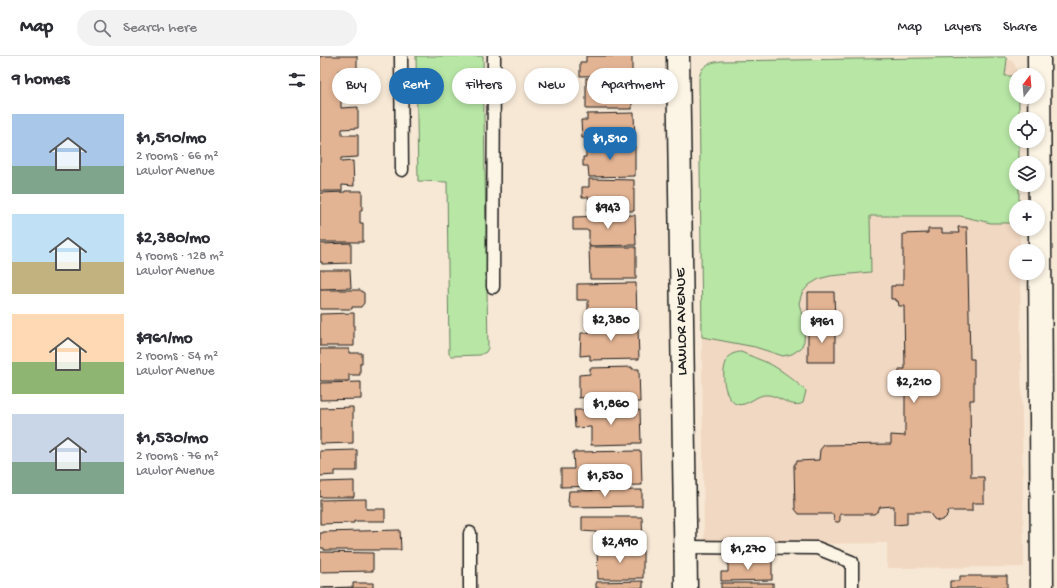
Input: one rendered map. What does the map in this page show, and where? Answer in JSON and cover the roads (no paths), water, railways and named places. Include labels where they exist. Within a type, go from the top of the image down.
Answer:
[{"type":"street","name":"LAWLOR AVENUE","points":[[678,56],[686,588]]},
{"type":"street","points":[[1039,56],[1042,588]]},
{"type":"lane","points":[[400,56],[402,170]]},
{"type":"lane","points":[[493,287],[494,56]]},
{"type":"lane","points":[[470,533],[470,588]]},
{"type":"lane","points":[[685,547],[817,548],[852,562],[852,588]]}]
